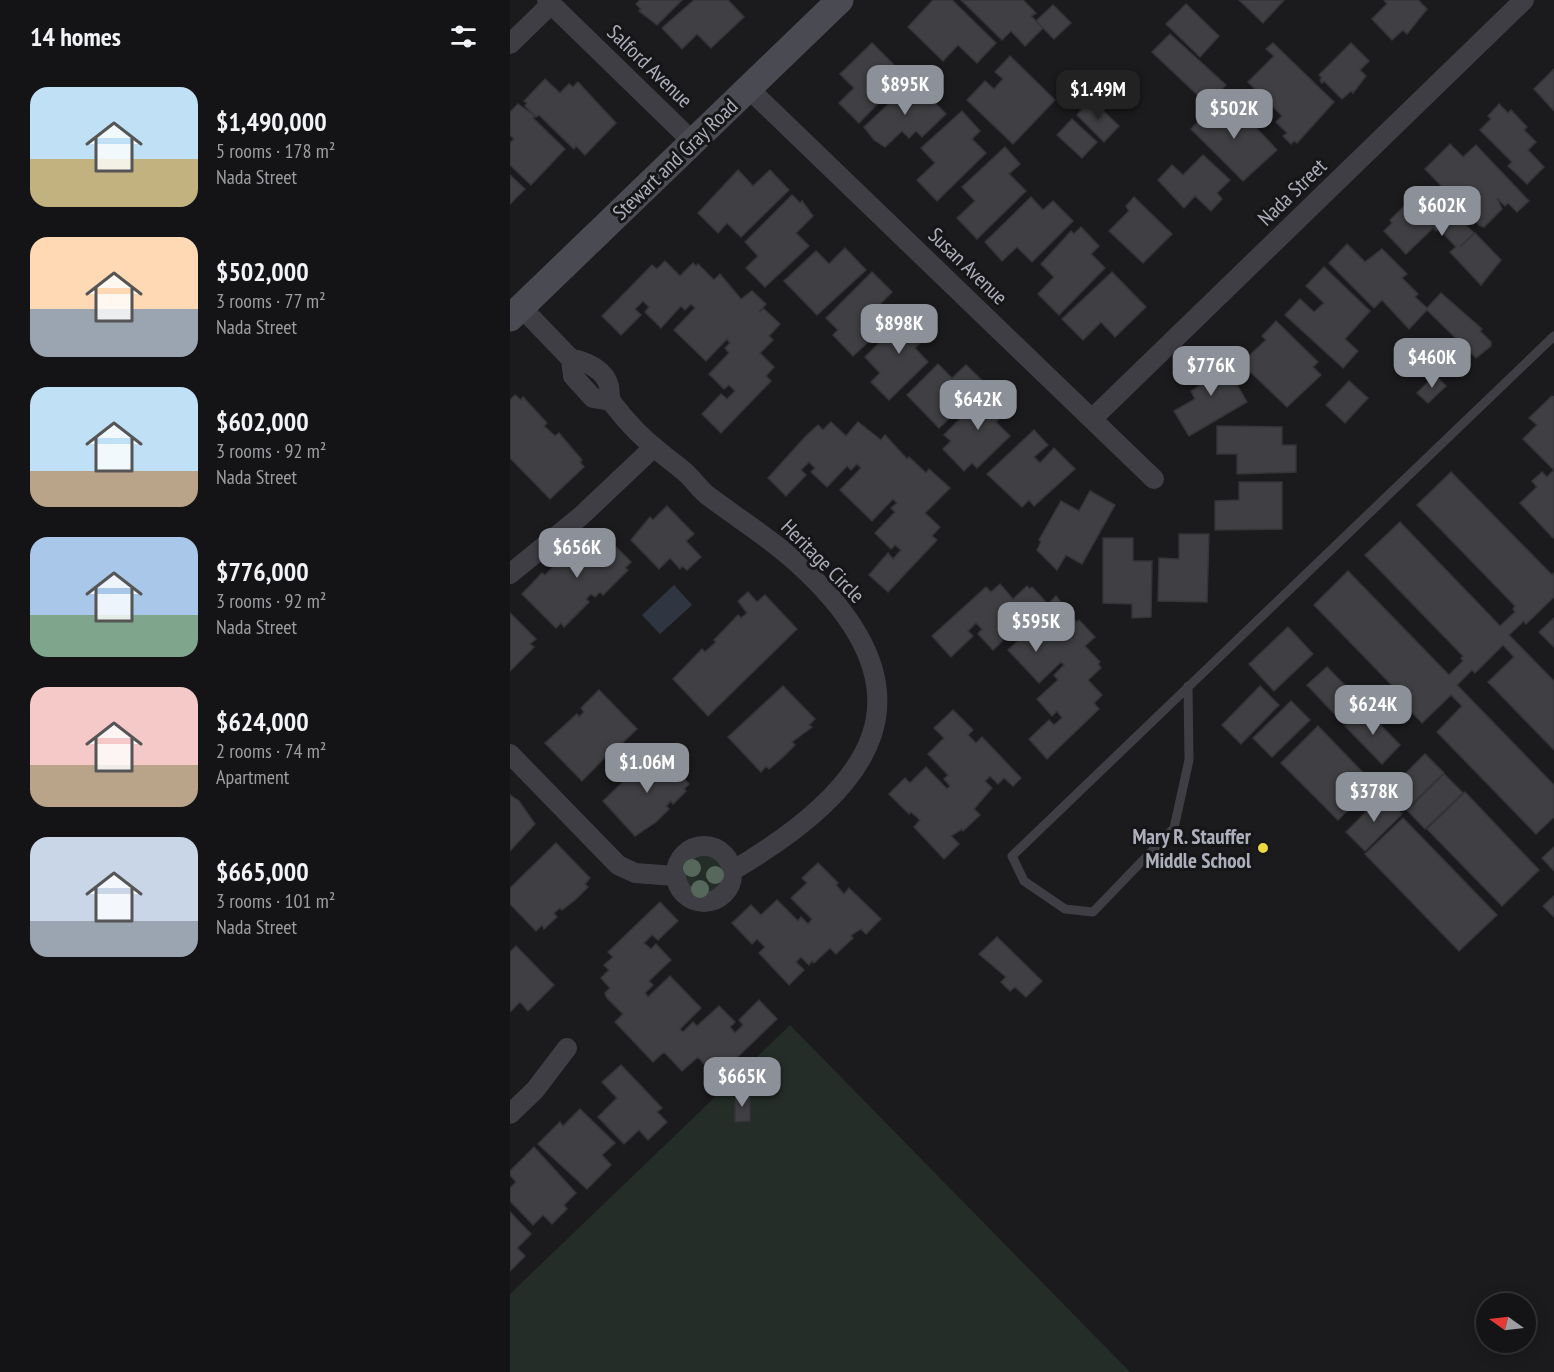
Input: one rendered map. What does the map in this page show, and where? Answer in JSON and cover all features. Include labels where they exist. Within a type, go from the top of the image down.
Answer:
[{"type":"main road","name":"Stewart and Gray Road","points":[[516,313],[840,0]]},
{"type":"street","name":"Nada Street","points":[[1093,418],[1524,0]]},
{"type":"street","points":[[510,44],[549,2]]},
{"type":"street","name":"Salford Avenue","points":[[549,2],[693,142]]},
{"type":"street","name":"Susan Avenue","points":[[748,88],[1154,479]]},
{"type":"street","name":"Heritage Circle","points":[[516,313],[571,359],[588,362],[608,383],[611,401],[654,447],[688,475],[705,494],[767,537],[829,595],[849,620],[865,647],[876,686],[877,715],[872,739],[862,760],[843,787],[781,842],[732,871]]},
{"type":"street","points":[[510,574],[581,516],[654,447]]},
{"type":"street","points":[[510,754],[618,865],[635,873],[675,876]]},
{"type":"street","points":[[706,846],[723,854],[732,871],[731,880],[722,896],[706,903],[689,899],[682,893],[675,876],[676,867],[687,851],[706,846]]},
{"type":"street","points":[[510,1114],[535,1090],[567,1048]]},
{"type":"lane","points":[[1188,686],[1189,760],[1174,828],[1093,912],[1065,909],[1024,881],[1012,856],[1188,686],[1554,336]]},
{"type":"shaded area","points":[[674,585],[692,605],[660,634],[642,615]]},
{"type":"shaded area","points":[[703,852],[718,859],[725,874],[718,889],[703,896],[688,889],[681,874],[688,859]]},
{"type":"shaded area","points":[[790,1025],[1130,1372],[510,1372],[510,1294]]},
{"type":"building","points":[[640,0],[682,0],[657,25],[639,11],[641,9],[636,4]]},
{"type":"building","points":[[694,0],[728,0],[744,17],[711,48],[697,34],[682,49],[662,28]]},
{"type":"building","points":[[933,0],[952,0],[996,43],[977,63],[958,45],[943,61],[908,27]]},
{"type":"building","points":[[961,0],[1023,0],[1036,13],[1031,16],[1043,28],[1025,46],[1011,31],[1002,40]]},
{"type":"building","points":[[1239,0],[1284,0],[1263,23]]},
{"type":"building","points":[[1384,0],[1418,0],[1427,9],[1407,34],[1403,30],[1392,40],[1372,19],[1387,4]]},
{"type":"building","points":[[1186,4],[1219,36],[1200,57],[1166,24]]},
{"type":"building","points":[[1053,5],[1071,23],[1054,39],[1036,21]]},
{"type":"building","points":[[1170,34],[1226,85],[1207,104],[1152,52]]},
{"type":"building","points":[[872,43],[905,76],[859,123],[839,103],[854,88],[840,74]]},
{"type":"building","points":[[1273,43],[1334,102],[1297,143],[1294,141],[1291,144],[1283,136],[1287,133],[1276,122],[1282,116],[1248,82],[1274,56],[1266,49]]},
{"type":"building","points":[[1351,43],[1369,61],[1360,70],[1366,76],[1353,93],[1351,91],[1342,99],[1324,81],[1322,83],[1319,75]]},
{"type":"building","points":[[1010,56],[1055,100],[1013,144],[967,100],[985,81],[994,89],[1003,79],[995,72]]},
{"type":"building","points":[[1554,69],[1554,111],[1534,89]]},
{"type":"building","points":[[545,79],[560,93],[569,84],[573,87],[578,82],[616,123],[585,155],[576,146],[574,149],[539,115],[536,117],[525,106],[527,103],[524,101]]},
{"type":"building","points":[[913,81],[946,114],[922,137],[916,131],[909,138],[902,131],[885,147],[874,140],[864,127]]},
{"type":"building","points":[[1091,99],[1119,126],[1104,142],[1077,115]]},
{"type":"building","points":[[1218,101],[1228,111],[1233,109],[1248,125],[1251,122],[1277,150],[1243,181],[1191,129]]},
{"type":"building","points":[[518,104],[535,116],[533,118],[565,149],[531,185],[510,165],[510,143],[514,139],[510,135],[510,112]]},
{"type":"building","points":[[1499,104],[1508,113],[1511,110],[1527,127],[1524,130],[1536,142],[1528,150],[1544,167],[1527,184],[1508,166],[1512,162],[1480,130],[1491,119],[1488,116]]},
{"type":"building","points":[[962,111],[980,131],[972,139],[986,153],[937,201],[917,180],[935,163],[921,148]]},
{"type":"building","points":[[1072,119],[1097,142],[1082,158],[1057,135]]},
{"type":"building","points":[[1450,144],[1463,157],[1476,145],[1529,201],[1517,212],[1508,203],[1505,206],[1497,198],[1502,209],[1484,227],[1479,225],[1425,169]]},
{"type":"building","points":[[1005,147],[1020,164],[1009,174],[1026,191],[977,239],[957,218],[975,201],[962,187]]},
{"type":"building","points":[[1203,155],[1230,180],[1217,193],[1222,199],[1211,211],[1195,196],[1184,208],[1158,180],[1172,165],[1183,175]]},
{"type":"building","points":[[738,170],[753,186],[770,170],[789,190],[741,237],[727,223],[718,233],[698,213]]},
{"type":"building","points":[[510,175],[525,189],[510,204]]},
{"type":"building","points":[[1418,193],[1447,222],[1455,214],[1474,233],[1460,247],[1475,233],[1501,260],[1481,285],[1450,252],[1456,247],[1439,229],[1436,231],[1433,228],[1406,254],[1384,231],[1392,223],[1390,220]]},
{"type":"building","points":[[792,195],[800,203],[802,201],[813,216],[796,233],[809,246],[765,287],[746,268],[758,256],[745,242]]},
{"type":"building","points":[[1031,197],[1043,210],[1053,201],[1073,221],[1032,262],[1017,247],[1002,261],[985,242]]},
{"type":"building","points":[[1134,197],[1172,234],[1143,263],[1109,231],[1129,211],[1126,206]]},
{"type":"building","points":[[1081,227],[1099,246],[1091,254],[1105,268],[1059,315],[1038,294],[1054,277],[1041,264],[1071,231],[1074,234]]},
{"type":"building","points":[[1347,244],[1365,262],[1382,249],[1407,274],[1402,278],[1418,294],[1415,297],[1427,308],[1441,293],[1482,329],[1480,331],[1491,342],[1491,346],[1476,358],[1427,310],[1409,329],[1382,300],[1374,308],[1329,263]]},
{"type":"building","points":[[845,248],[866,270],[817,315],[784,281],[816,251],[829,264]]},
{"type":"building","points":[[665,261],[680,276],[693,263],[696,266],[698,264],[714,280],[720,274],[741,299],[752,291],[766,304],[759,312],[764,309],[780,324],[769,336],[773,340],[760,353],[774,367],[766,376],[771,381],[721,433],[702,414],[721,394],[727,399],[735,391],[729,385],[724,389],[709,374],[729,353],[725,348],[730,343],[727,339],[706,361],[674,330],[695,308],[691,304],[685,310],[681,306],[661,328],[645,312],[649,307],[643,301],[635,309],[641,315],[621,335],[602,316],[652,265],[657,269]]},
{"type":"building","points":[[1324,267],[1370,311],[1345,339],[1358,351],[1343,368],[1285,315],[1300,299],[1314,312],[1324,303],[1306,286]]},
{"type":"building","points":[[872,272],[892,292],[878,306],[892,320],[853,356],[833,335],[838,330],[826,318]]},
{"type":"building","points":[[1112,272],[1146,307],[1115,337],[1101,322],[1083,340],[1062,319]]},
{"type":"building","points":[[912,310],[929,323],[926,326],[932,331],[915,348],[928,362],[889,400],[871,382],[880,373],[865,357]]},
{"type":"building","points":[[1276,321],[1318,362],[1313,367],[1321,375],[1287,407],[1241,363],[1266,340],[1262,336]]},
{"type":"building","points":[[1215,352],[1221,362],[1223,361],[1247,402],[1189,436],[1174,411],[1195,399],[1191,391],[1199,386],[1194,378],[1207,370],[1201,360]]},
{"type":"building","points":[[938,364],[952,378],[966,365],[986,384],[939,428],[907,395]]},
{"type":"building","points":[[1435,375],[1446,386],[1428,403],[1417,393]]},
{"type":"building","points":[[1349,381],[1368,398],[1345,423],[1326,405]]},
{"type":"building","points":[[991,387],[1009,402],[1011,407],[996,422],[1010,436],[977,468],[972,463],[964,471],[943,449],[951,441],[944,435]]},
{"type":"building","points":[[515,395],[521,400],[523,397],[547,423],[544,426],[555,436],[559,433],[582,460],[580,462],[584,467],[550,499],[510,458],[510,400]]},
{"type":"building","points":[[1552,396],[1554,397],[1554,470],[1523,439],[1537,425],[1529,418]]},
{"type":"building","points":[[831,422],[846,436],[858,422],[881,440],[885,435],[907,459],[909,457],[926,473],[929,469],[950,488],[925,513],[940,527],[932,536],[937,540],[888,592],[869,575],[888,553],[893,559],[901,550],[895,545],[891,549],[875,533],[895,512],[891,508],[897,503],[893,499],[872,521],[840,490],[861,468],[857,464],[851,470],[847,466],[827,487],[811,472],[815,468],[809,462],[801,470],[806,475],[786,496],[768,478],[818,425],[823,430]]},
{"type":"building","points":[[1217,426],[1282,427],[1282,445],[1296,445],[1296,472],[1237,474],[1237,454],[1217,454]]},
{"type":"building","points":[[1034,430],[1048,445],[1034,457],[1040,463],[1054,448],[1075,469],[1034,506],[1029,500],[1022,507],[987,474]]},
{"type":"building","points":[[1554,470],[1553,538],[1520,503],[1537,487],[1532,481],[1542,472],[1547,477]]},
{"type":"building","points":[[1451,472],[1552,575],[1554,573],[1554,597],[1526,624],[1524,621],[1509,635],[1554,681],[1554,750],[1488,682],[1514,657],[1503,645],[1475,673],[1472,670],[1457,685],[1554,785],[1554,817],[1536,834],[1437,732],[1462,706],[1451,695],[1422,723],[1409,709],[1412,706],[1314,605],[1348,571],[1449,675],[1463,661],[1461,658],[1463,656],[1365,555],[1400,522],[1500,626],[1515,612],[1513,609],[1515,606],[1417,505]]},
{"type":"building","points":[[1239,482],[1282,482],[1282,529],[1215,530],[1215,501],[1239,500]]},
{"type":"building","points":[[1090,491],[1115,505],[1082,564],[1066,555],[1057,570],[1037,550],[1041,542],[1039,540],[1061,501],[1079,511]]},
{"type":"building","points":[[667,506],[694,534],[686,541],[701,557],[687,570],[682,566],[680,569],[670,558],[659,569],[631,540],[650,517],[653,520]]},
{"type":"building","points":[[598,529],[631,562],[625,568],[628,570],[603,595],[600,592],[595,597],[591,594],[586,599],[589,602],[564,627],[561,623],[556,628],[522,594],[542,573],[545,575]]},
{"type":"building","points":[[1179,534],[1209,534],[1207,602],[1158,601],[1159,558],[1179,559]]},
{"type":"building","points":[[1103,538],[1133,538],[1133,561],[1152,561],[1151,617],[1132,618],[1132,604],[1103,603]]},
{"type":"building","points":[[1000,584],[1013,599],[1027,586],[1030,589],[1032,587],[1048,604],[1056,596],[1077,622],[1079,620],[1095,637],[1085,646],[1100,662],[1098,664],[1101,668],[1088,680],[1102,695],[1094,703],[1099,709],[1047,759],[1029,739],[1049,720],[1054,725],[1062,718],[1057,711],[1052,716],[1037,699],[1058,680],[1054,675],[1064,665],[1061,662],[1039,683],[1008,650],[1030,629],[1027,625],[1018,633],[1015,629],[993,650],[978,634],[982,629],[976,623],[968,631],[973,636],[951,657],[932,636],[986,587],[991,592]]},
{"type":"building","points":[[748,592],[757,602],[765,595],[797,629],[708,716],[673,679],[702,649],[705,652],[716,642],[714,640],[738,615],[741,618],[747,613],[738,601]]},
{"type":"building","points":[[510,613],[536,639],[530,644],[534,647],[510,671]]},
{"type":"building","points":[[1554,618],[1554,647],[1539,632]]},
{"type":"building","points":[[1288,627],[1313,654],[1274,691],[1249,664]]},
{"type":"building","points":[[1327,667],[1364,705],[1344,724],[1307,685]]},
{"type":"building","points":[[783,686],[815,719],[809,725],[812,727],[792,742],[795,745],[782,758],[769,769],[766,766],[761,772],[728,737]]},
{"type":"building","points":[[1260,686],[1279,705],[1241,744],[1222,725]]},
{"type":"building","points":[[599,690],[637,729],[618,747],[617,745],[582,781],[545,743],[577,714],[579,717],[584,712],[581,708]]},
{"type":"building","points":[[1291,701],[1310,720],[1272,757],[1253,738]]},
{"type":"building","points":[[1364,708],[1400,745],[1382,764],[1345,726]]},
{"type":"building","points":[[953,710],[973,730],[968,735],[976,743],[982,737],[1021,778],[1013,786],[1004,778],[998,784],[990,776],[985,781],[992,788],[974,809],[980,815],[963,831],[962,829],[951,836],[959,844],[944,859],[914,827],[920,820],[911,812],[909,814],[889,794],[905,778],[910,783],[926,767],[947,789],[950,786],[944,779],[948,775],[928,754],[944,738],[934,728]]},
{"type":"building","points":[[1318,726],[1374,784],[1338,820],[1281,763]]},
{"type":"building","points":[[656,750],[689,784],[684,789],[686,791],[673,804],[671,801],[666,806],[669,809],[656,822],[635,836],[603,801]]},
{"type":"building","points":[[1425,754],[1444,773],[1406,810],[1388,791]]},
{"type":"building","points":[[1444,774],[1463,793],[1425,829],[1407,810]]},
{"type":"building","points":[[1465,792],[1539,870],[1502,906],[1427,829]]},
{"type":"building","points":[[510,795],[519,801],[535,824],[510,851]]},
{"type":"building","points":[[1383,795],[1402,814],[1365,851],[1346,832]]},
{"type":"building","points":[[1403,818],[1497,915],[1459,951],[1365,854]]},
{"type":"building","points":[[556,843],[590,878],[585,884],[588,887],[562,910],[560,908],[554,913],[557,917],[544,929],[542,925],[536,931],[510,904],[510,888]]},
{"type":"building","points":[[1554,847],[1554,871],[1542,858]]},
{"type":"building","points":[[818,863],[838,883],[836,885],[844,894],[849,888],[881,919],[866,934],[861,929],[854,933],[851,936],[853,938],[836,954],[830,948],[809,965],[801,957],[796,962],[804,970],[789,985],[759,953],[765,947],[757,939],[752,944],[732,923],[751,905],[761,915],[777,900],[798,921],[801,917],[808,924],[812,919],[791,898],[807,883],[802,878]]},
{"type":"building","points":[[1554,896],[1554,917],[1543,906]]},
{"type":"building","points":[[660,902],[678,921],[658,940],[652,935],[644,943],[651,949],[656,944],[671,960],[649,981],[653,985],[645,993],[648,997],[670,976],[701,1008],[680,1029],[683,1032],[693,1022],[697,1026],[719,1006],[735,1022],[730,1027],[735,1033],[743,1025],[739,1020],[759,1000],[777,1019],[723,1071],[718,1066],[711,1072],[698,1057],[682,1071],[664,1052],[653,1062],[615,1022],[623,1014],[607,998],[605,993],[610,988],[601,978],[609,970],[604,965],[613,957],[608,952]]},
{"type":"building","points":[[997,937],[1042,981],[1026,997],[1015,987],[1010,991],[1001,982],[1006,977],[979,954]]},
{"type":"building","points":[[516,946],[554,985],[528,1011],[520,1002],[510,1012],[510,952]]},
{"type":"building","points":[[621,1065],[662,1108],[657,1112],[667,1122],[648,1140],[639,1130],[624,1144],[598,1117],[617,1098],[602,1082]]},
{"type":"building","points":[[735,1094],[750,1094],[750,1121],[735,1122]]},
{"type":"building","points":[[580,1109],[615,1143],[602,1155],[611,1165],[587,1189],[538,1144],[560,1122],[563,1126]]},
{"type":"building","points":[[534,1147],[576,1193],[564,1205],[567,1209],[552,1224],[543,1215],[533,1225],[510,1201],[510,1188],[516,1182],[510,1175],[510,1171]]},
{"type":"building","points":[[510,1212],[531,1234],[517,1248],[525,1256],[510,1271]]},
{"type":"place","name":"Mary R. Stauffer Middle School","points":[[1263,848]]}]
